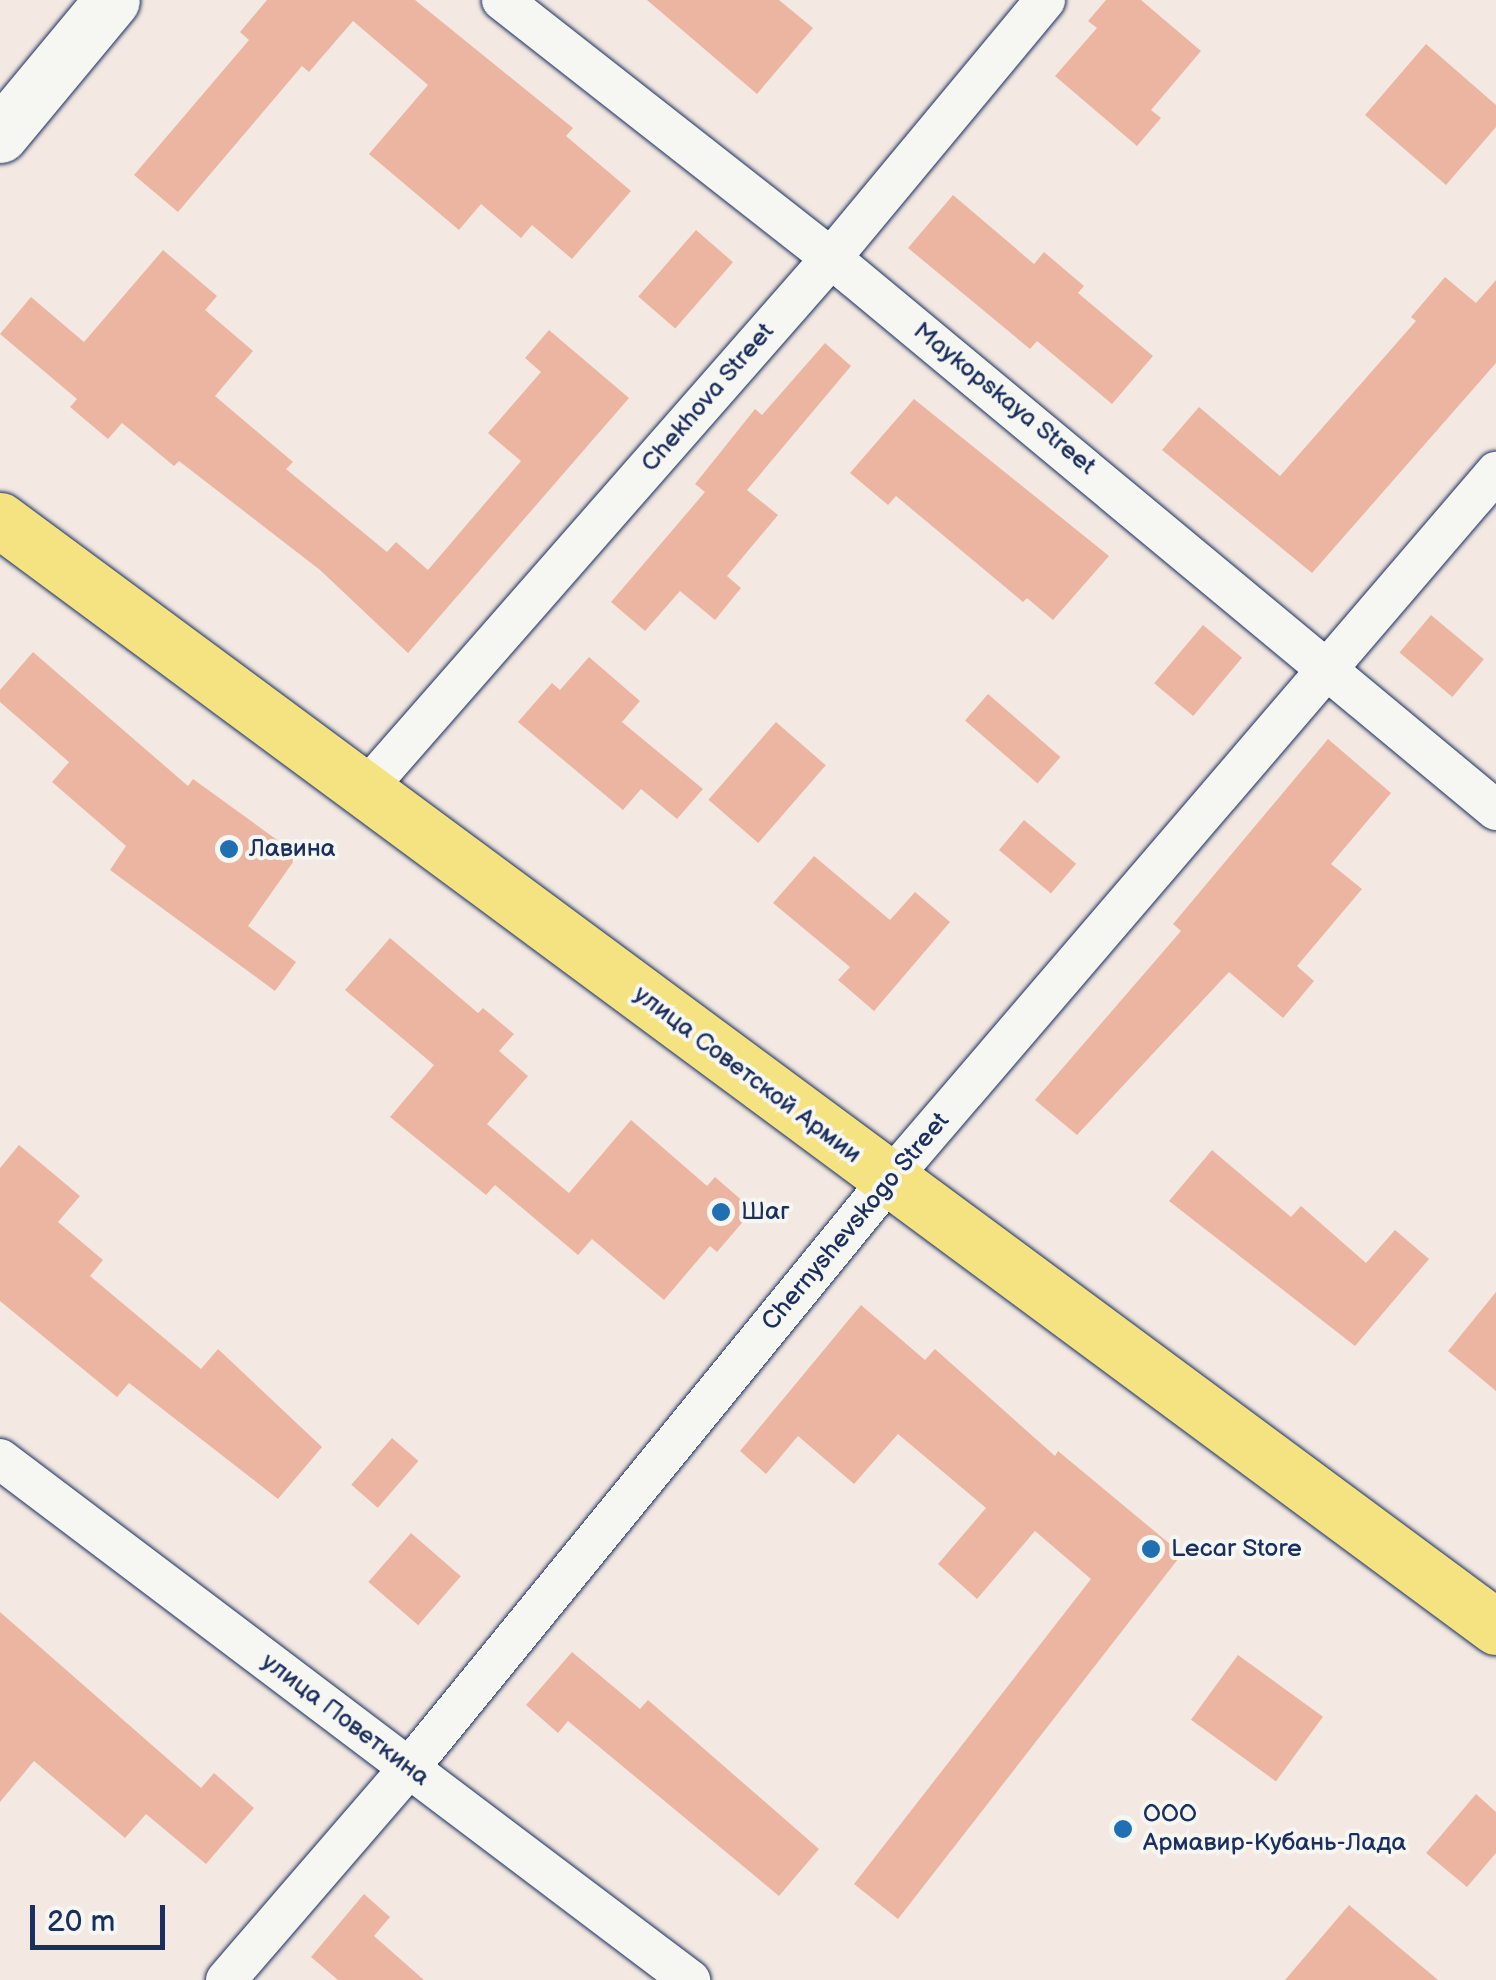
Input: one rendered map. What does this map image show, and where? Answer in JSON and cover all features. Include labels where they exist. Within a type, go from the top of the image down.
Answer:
[{"type":"main road","points":[[0,135],[112,0]]},
{"type":"main road","name":"улица Советской Армии","points":[[0,520],[1496,1627]]},
{"type":"street","name":"Maykopskaya Street","points":[[502,0],[831,258],[1329,666],[1496,810]]},
{"type":"street","name":"Chekhova Street","points":[[365,790],[831,258],[1045,0]]},
{"type":"street","name":"Chernyshevskogo Street","points":[[226,1980],[409,1768],[888,1180],[1496,472]]},
{"type":"street","name":"улица Поветкина","points":[[0,1459],[690,1980]]},
{"type":"building","points":[[267,0],[415,0],[573,128],[566,136],[631,191],[572,259],[532,225],[521,238],[481,204],[459,230],[369,154],[428,85],[353,21],[309,72],[302,66],[178,212],[134,175],[249,40],[240,32]]},
{"type":"building","points":[[647,0],[779,0],[813,28],[757,94]]},
{"type":"building","points":[[1106,0],[1141,0],[1201,51],[1151,110],[1161,118],[1137,146],[1055,76],[1097,28],[1088,21]]},
{"type":"building","points":[[1426,44],[1496,105],[1496,127],[1446,185],[1365,115]]},
{"type":"building","points":[[953,195],[1034,264],[1044,252],[1084,286],[1078,293],[1153,356],[1112,404],[1037,341],[1030,349],[908,248]]},
{"type":"building","points":[[696,230],[733,262],[675,329],[638,296]]},
{"type":"building","points":[[163,250],[217,296],[205,310],[253,351],[215,396],[293,462],[286,469],[387,552],[396,542],[428,570],[521,461],[488,433],[541,372],[525,358],[549,330],[629,398],[408,653],[320,570],[179,461],[174,466],[122,423],[108,439],[70,407],[77,399],[0,334],[31,297],[84,342]]},
{"type":"building","points":[[1445,277],[1476,303],[1496,280],[1496,363],[1312,573],[1162,450],[1199,407],[1280,476],[1416,321],[1411,317]]},
{"type":"building","points":[[825,343],[851,366],[747,490],[778,515],[727,576],[741,588],[715,620],[680,591],[645,631],[611,602],[705,492],[695,484],[755,409],[762,415]]},
{"type":"building","points":[[914,399],[1109,556],[1053,620],[1027,598],[1023,602],[896,496],[888,505],[850,473]]},
{"type":"building","points":[[1431,615],[1484,659],[1452,697],[1400,653]]},
{"type":"building","points":[[1203,625],[1242,658],[1193,716],[1154,683]]},
{"type":"building","points":[[33,652],[188,786],[193,779],[298,855],[248,926],[296,962],[275,991],[110,870],[126,846],[52,782],[69,762],[0,702],[0,690]]},
{"type":"building","points":[[589,657],[640,701],[622,722],[703,789],[677,819],[641,789],[623,810],[518,722],[552,683],[560,690]]},
{"type":"building","points":[[988,694],[1060,757],[1037,783],[965,720]]},
{"type":"building","points":[[776,722],[826,765],[758,843],[708,800]]},
{"type":"building","points":[[1328,739],[1391,793],[1331,864],[1362,889],[1297,966],[1314,981],[1283,1018],[1229,972],[1077,1135],[1035,1100],[1181,931],[1173,924]]},
{"type":"building","points":[[1024,820],[1076,864],[1051,894],[999,850]]},
{"type":"building","points":[[814,856],[890,920],[915,892],[950,922],[874,1011],[838,980],[850,967],[773,903]]},
{"type":"building","points":[[390,938],[478,1013],[483,1008],[514,1034],[499,1051],[528,1076],[487,1124],[569,1193],[631,1120],[707,1186],[715,1177],[753,1210],[717,1252],[710,1246],[664,1300],[592,1239],[578,1255],[495,1185],[486,1195],[390,1117],[434,1065],[345,990]]},
{"type":"building","points":[[19,1145],[80,1196],[58,1222],[103,1260],[90,1276],[201,1369],[218,1349],[322,1447],[278,1499],[129,1383],[117,1397],[0,1301],[0,1168]]},
{"type":"building","points":[[1212,1150],[1291,1217],[1301,1206],[1366,1263],[1395,1230],[1429,1259],[1355,1346],[1169,1201]]},
{"type":"building","points":[[1496,1292],[1496,1391],[1448,1351]]},
{"type":"building","points":[[861,1305],[925,1360],[935,1349],[1055,1456],[1058,1451],[1182,1554],[898,1919],[854,1884],[1091,1579],[1035,1531],[977,1599],[938,1564],[986,1508],[898,1434],[854,1484],[798,1436],[766,1474],[740,1451]]},
{"type":"building","points":[[392,1438],[418,1461],[378,1508],[351,1485]]},
{"type":"building","points":[[411,1533],[461,1576],[418,1625],[368,1582]]},
{"type":"building","points":[[0,1612],[201,1788],[214,1773],[254,1808],[206,1864],[146,1814],[125,1838],[34,1761],[0,1802]]},
{"type":"building","points":[[572,1652],[640,1709],[648,1700],[819,1849],[779,1896],[568,1721],[558,1733],[526,1705]]},
{"type":"building","points":[[1238,1655],[1323,1717],[1276,1781],[1191,1720]]},
{"type":"building","points":[[1476,1794],[1496,1812],[1496,1853],[1467,1887],[1426,1853]]},
{"type":"building","points":[[364,1894],[390,1917],[374,1936],[424,1980],[338,1980],[311,1957]]},
{"type":"building","points":[[1349,1905],[1438,1980],[1285,1980]]},
{"type":"place","name":"Лавина","points":[[229,849]]},
{"type":"place","name":"Шаг","points":[[721,1212]]},
{"type":"place","name":"Lecar Store","points":[[1151,1549]]},
{"type":"place","name":"ООО Армавир-Кубань-Лада","points":[[1123,1829]]}]
